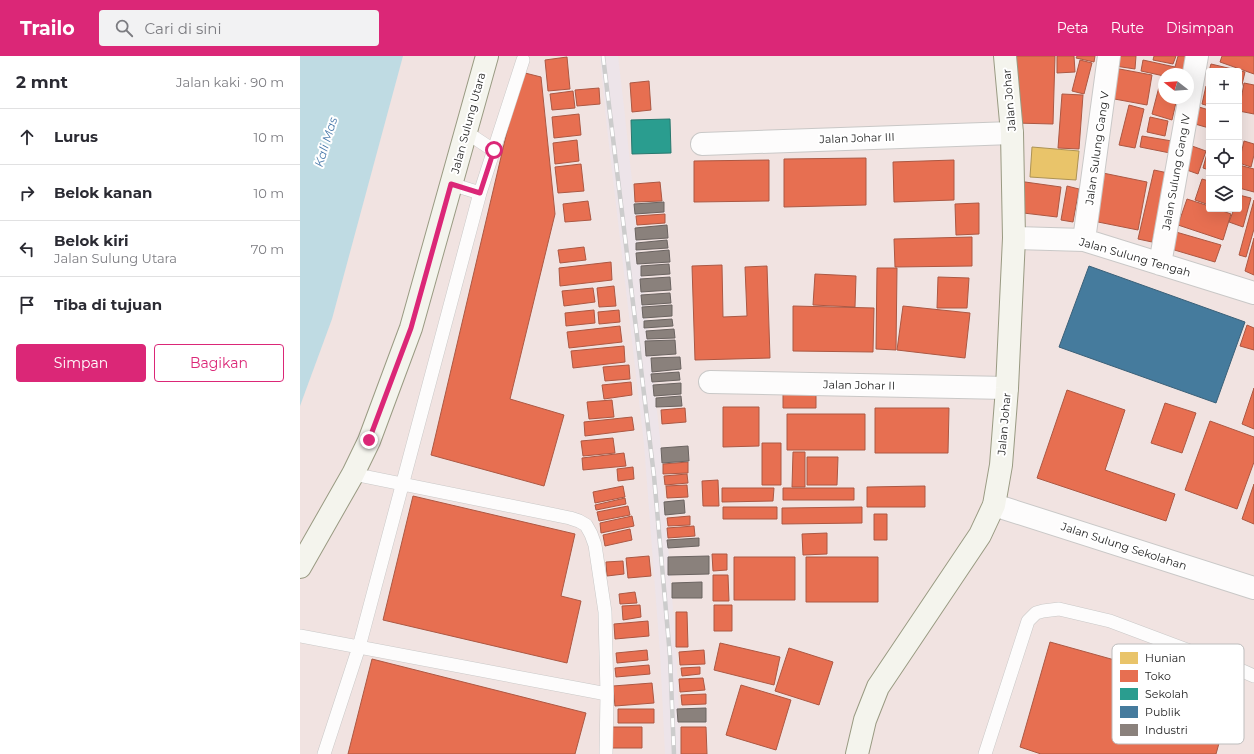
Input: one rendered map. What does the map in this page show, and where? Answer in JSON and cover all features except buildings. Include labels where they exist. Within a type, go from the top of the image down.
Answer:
[{"type":"street","name":"Jalan Sulung Utara","points":[[300,567],[353,474],[369,440],[411,328],[486,56]]},
{"type":"street","name":"Jalan Johar","points":[[857,754],[865,720],[878,687],[980,535],[994,505],[1001,464],[1007,388],[1014,238],[1012,133],[1005,56]]},
{"type":"street","name":"Jalan Sulung Gang V","points":[[1084,240],[1109,56]]},
{"type":"street","name":"Jalan Sulung Gang IV","points":[[1160,264],[1197,56]]},
{"type":"street","name":"Jalan Johar III","points":[[702,144],[1012,133]]},
{"type":"street","name":"Jalan Sulung Tengah","points":[[1014,238],[1084,240],[1254,293]]},
{"type":"street","name":"Jalan Johar II","points":[[710,382],[1007,388]]},
{"type":"street","name":"Jalan Sulung Sekolahan","points":[[994,505],[1254,588]]},
{"type":"lane","points":[[324,754],[359,647],[480,193],[523,60]]},
{"type":"lane","points":[[466,132],[494,150]]},
{"type":"lane","points":[[451,184],[480,193]]},
{"type":"lane","points":[[353,474],[570,518],[586,525],[595,545],[605,612],[607,694],[606,754]]},
{"type":"lane","points":[[985,754],[1028,621],[1036,613],[1059,610],[1110,621],[1171,644]]},
{"type":"lane","points":[[300,636],[607,694]]},
{"type":"lane","points":[[1244,672],[1254,676]]},
{"type":"shaded area","points":[[300,56],[1254,56],[1254,754],[300,754]]},
{"type":"shaded area","points":[[600,56],[618,56],[624,107],[660,438],[676,649],[681,754],[665,754],[660,653],[644,444]]},
{"type":"water","name":"Kali Mas","points":[[300,56],[403,56],[332,319],[300,406]]},
{"type":"railway","points":[[603,56],[654,476],[670,656],[674,754]]},
{"type":"route","points":[[369,440],[411,328],[451,184],[480,193],[494,150]]}]
